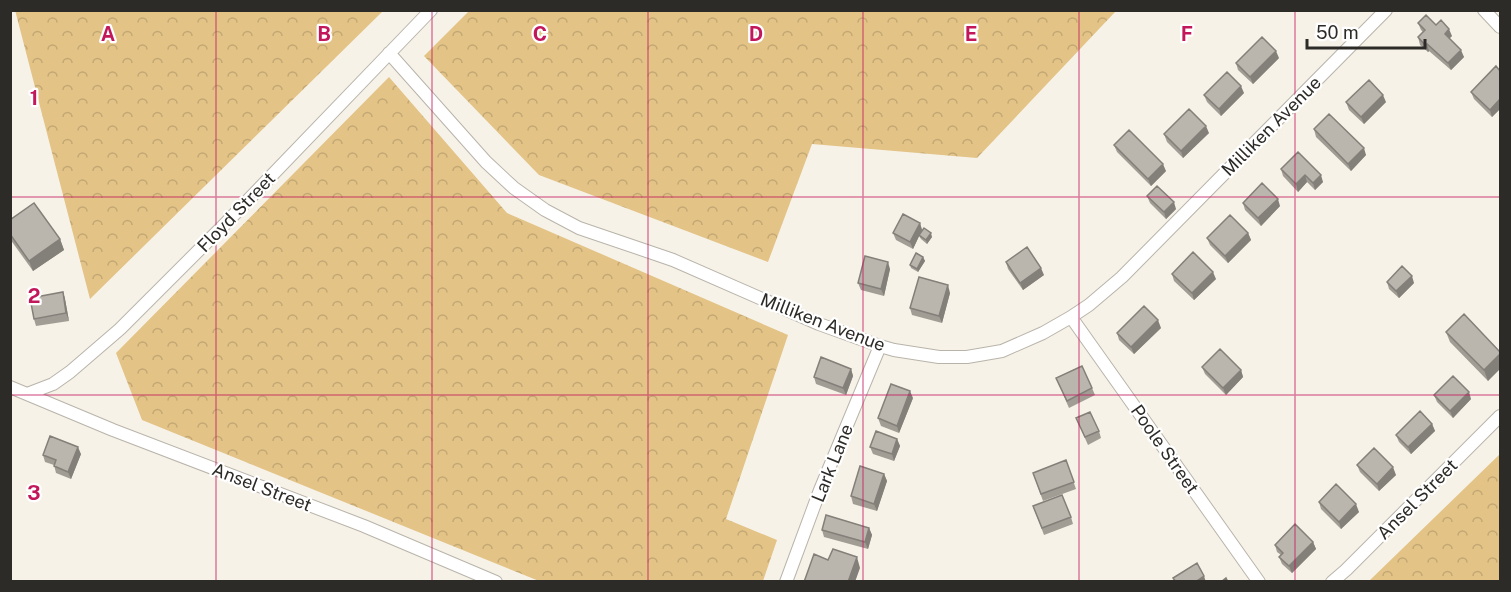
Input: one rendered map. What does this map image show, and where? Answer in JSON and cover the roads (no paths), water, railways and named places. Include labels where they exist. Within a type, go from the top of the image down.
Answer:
[{"type":"street","name":"Floyd Street","points":[[27,394],[53,384],[120,329],[225,224],[431,10]]},
{"type":"street","name":"Milliken Avenue","points":[[389,53],[486,162],[514,188],[545,210],[579,228],[673,260],[819,324],[894,350],[939,357],[1002,351],[1043,333],[1071,317],[1097,298],[1122,277],[1386,10]]},
{"type":"street","points":[[1484,10],[1500,27]]},
{"type":"street","name":"Poole Street","points":[[1071,317],[1259,582]]},
{"type":"street","name":"Lark Lane","points":[[786,582],[820,490],[880,346]]},
{"type":"street","name":"Ansel Street","points":[[10,387],[112,430],[364,526],[496,582]]},
{"type":"street","name":"Ansel Street","points":[[1332,582],[1500,416]]}]
